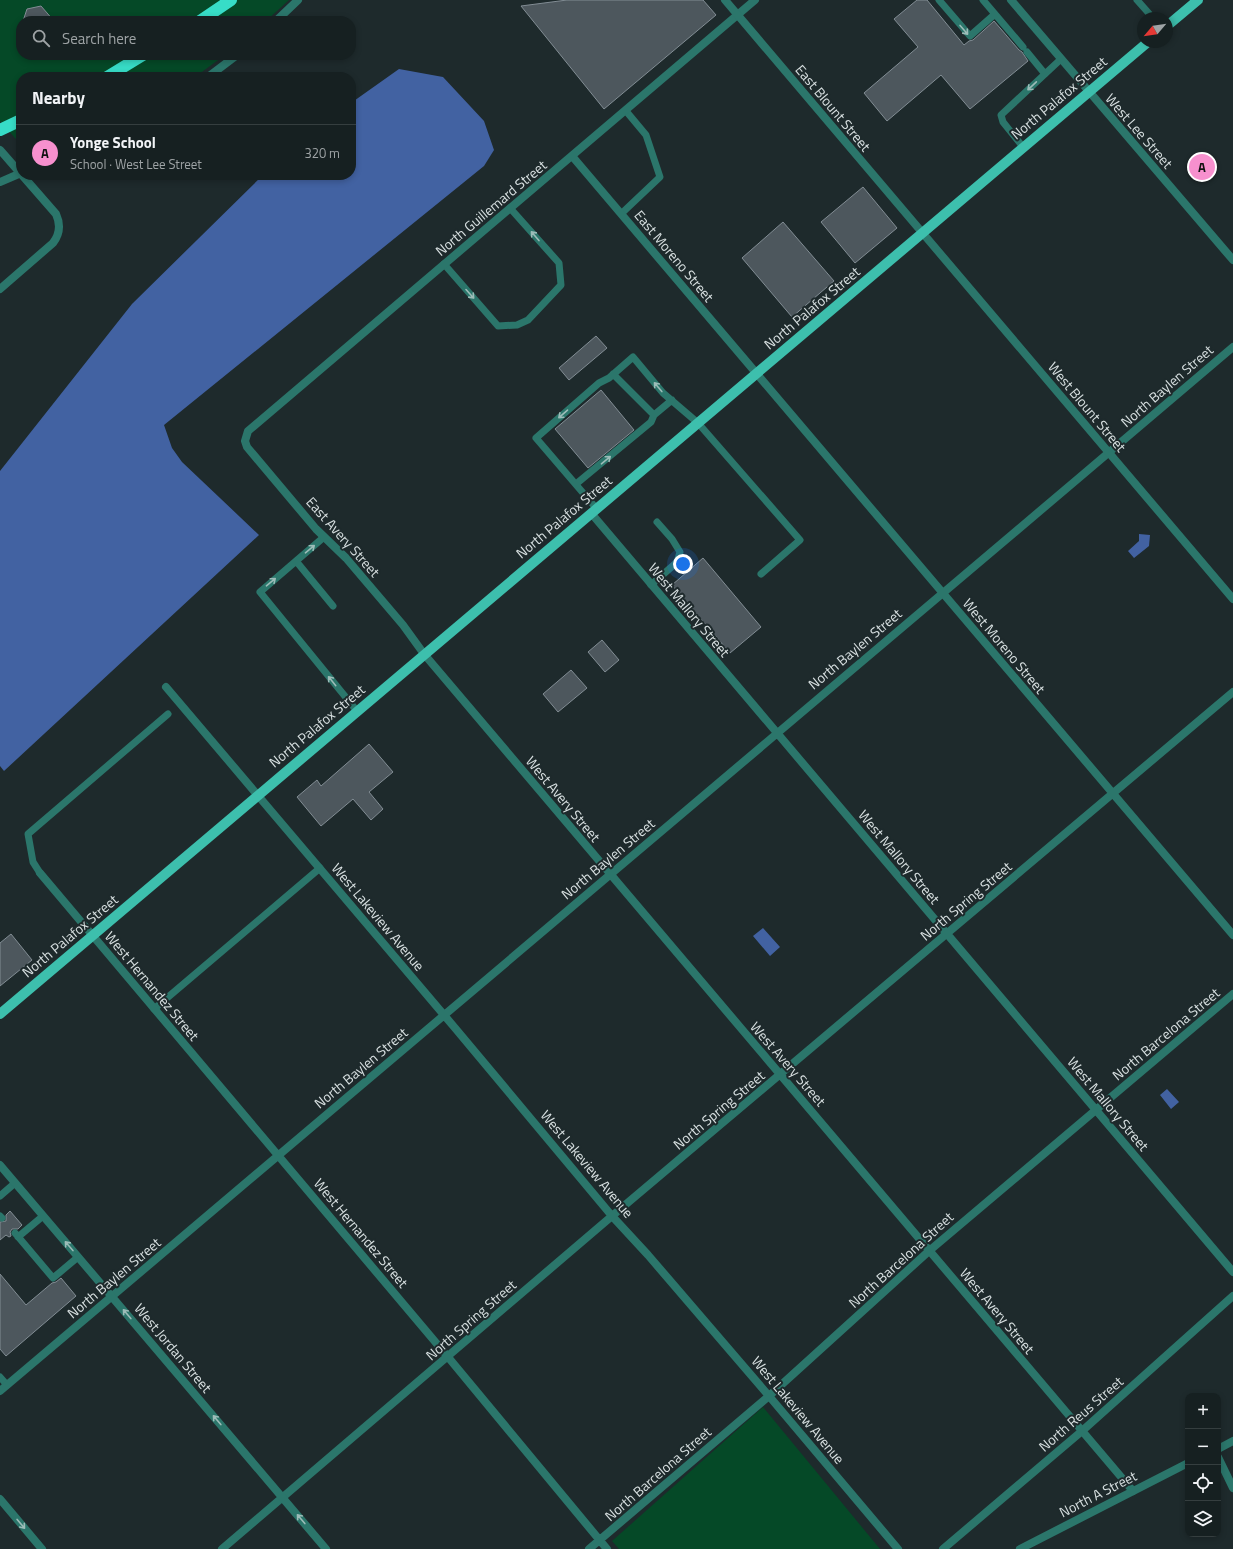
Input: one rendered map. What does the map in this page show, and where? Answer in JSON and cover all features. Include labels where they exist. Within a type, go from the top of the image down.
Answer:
[{"type":"highway","points":[[207,16],[231,0]]},
{"type":"highway","points":[[115,72],[135,60]]},
{"type":"highway","points":[[0,130],[16,122]]},
{"type":"main road","points":[[1173,21],[1198,0]]},
{"type":"main road","name":"North Palafox Street","points":[[0,1014],[1141,48]]},
{"type":"street","points":[[281,16],[298,0]]},
{"type":"street","name":"East Blount Street","points":[[725,0],[922,233]]},
{"type":"street","name":"North Guillemard Street","points":[[246,438],[248,431],[755,0]]},
{"type":"street","name":"West Lee Street","points":[[1011,0],[1233,260]]},
{"type":"street","points":[[215,72],[230,60]]},
{"type":"street","points":[[0,150],[16,168]]},
{"type":"street","name":"East Moreno Street","points":[[572,156],[622,213],[756,373]]},
{"type":"street","points":[[0,182],[16,176]]},
{"type":"street","points":[[0,289],[58,237],[60,228],[59,220],[56,214],[26,180]]},
{"type":"street","name":"West Blount Street","points":[[922,233],[1233,599]]},
{"type":"street","name":"North Baylen Street","points":[[0,1391],[1233,347]]},
{"type":"street","name":"West Moreno Street","points":[[756,373],[1233,935]]},
{"type":"street","name":"East Avery Street","points":[[246,438],[247,447],[324,537],[346,558],[404,625],[424,654]]},
{"type":"street","name":"West Mallory Street","points":[[594,511],[651,585],[1233,1272]]},
{"type":"street","name":"West Avery Street","points":[[424,654],[1133,1491]]},
{"type":"street","name":"West Lakeview Avenue","points":[[166,687],[612,1216],[648,1255],[898,1549]]},
{"type":"street","name":"North Spring Street","points":[[222,1549],[612,1216],[1233,692]]},
{"type":"street","name":"West Hernandez Street","points":[[40,873],[448,1357],[607,1549]]},
{"type":"street","name":"North Barcelona Street","points":[[589,1549],[769,1396],[929,1251],[1233,994]]},
{"type":"street","name":"West Jordan Street","points":[[0,1165],[326,1549]]},
{"type":"street","name":"North Reus Street","points":[[943,1549],[1082,1431],[1233,1296]]},
{"type":"street","points":[[1221,1447],[1233,1441]]},
{"type":"street","points":[[1221,1464],[1233,1488]]},
{"type":"street","name":"North A Street","points":[[1020,1549],[1186,1465]]},
{"type":"street","points":[[0,1499],[42,1549]]},
{"type":"lane","points":[[939,0],[970,36],[995,14]]},
{"type":"lane","points":[[983,0],[1045,74]]},
{"type":"lane","points":[[1138,0],[1147,12]]},
{"type":"lane","points":[[1023,147],[1003,122],[1001,115],[1061,59]]},
{"type":"lane","points":[[622,213],[660,177],[646,135],[626,111]]},
{"type":"lane","points":[[444,264],[498,326],[517,325],[528,320],[561,285],[559,263],[510,208]]},
{"type":"lane","points":[[594,511],[576,484],[536,438],[599,383],[613,374],[633,357],[663,393],[698,423],[800,540],[761,574]]},
{"type":"lane","points":[[613,374],[654,415]]},
{"type":"lane","points":[[576,484],[651,422],[654,415],[672,400]]},
{"type":"lane","points":[[651,585],[676,563],[680,552],[672,539],[657,522]]},
{"type":"lane","points":[[324,537],[260,592],[357,711]]},
{"type":"lane","points":[[296,561],[333,606]]},
{"type":"lane","points":[[40,873],[33,862],[28,834],[168,714]]},
{"type":"lane","points":[[154,1009],[320,868]]},
{"type":"lane","points":[[0,1196],[15,1183]]},
{"type":"lane","points":[[43,1216],[17,1235],[53,1278],[78,1257]]},
{"type":"lane","points":[[0,1377],[7,1385]]},
{"type":"green space","points":[[0,0],[289,0],[271,16],[16,16],[16,60],[218,60],[202,72],[16,72],[16,139],[0,121]]},
{"type":"green space","points":[[763,1407],[880,1549],[619,1549],[612,1541]]},
{"type":"water","points":[[399,69],[443,77],[484,121],[494,150],[484,166],[164,425],[172,448],[182,462],[259,535],[4,771],[0,766],[0,471],[132,304],[258,180],[356,180],[356,99]]},
{"type":"water","points":[[1139,534],[1150,535],[1149,546],[1134,558],[1128,551],[1139,541]]},
{"type":"water","points":[[763,928],[780,947],[770,956],[753,936]]},
{"type":"water","points":[[1167,1089],[1179,1102],[1171,1109],[1160,1095]]},
{"type":"building","points":[[567,0],[703,0],[716,15],[604,109],[521,6]]},
{"type":"building","points":[[917,0],[927,0],[964,45],[973,40],[994,21],[1022,52],[1028,61],[970,109],[941,75],[887,121],[864,93],[918,47],[894,19]]},
{"type":"building","points":[[41,6],[50,16],[25,16],[27,9]]},
{"type":"building","points":[[863,187],[897,228],[855,263],[821,222]]},
{"type":"building","points":[[783,222],[834,281],[792,317],[742,258]]},
{"type":"building","points":[[596,336],[607,348],[569,380],[559,368]]},
{"type":"building","points":[[601,390],[634,430],[588,468],[555,429]]},
{"type":"building","points":[[703,558],[761,627],[730,653],[672,585]]},
{"type":"building","points":[[602,640],[619,660],[605,672],[588,652]]},
{"type":"building","points":[[571,670],[587,688],[558,712],[543,694]]},
{"type":"building","points":[[369,744],[393,772],[369,792],[383,809],[371,820],[353,799],[321,826],[297,797],[317,780],[321,786]]},
{"type":"building","points":[[11,934],[32,960],[0,986],[0,943]]},
{"type":"building","points":[[10,1211],[22,1225],[18,1229],[12,1229],[10,1232],[11,1236],[9,1237],[6,1235],[0,1240],[0,1222],[6,1221],[6,1215]]},
{"type":"building","points":[[0,1274],[26,1305],[52,1283],[61,1278],[76,1296],[6,1356],[0,1349]]},
{"type":"place","name":"Yonge School","points":[[1202,167]]}]
